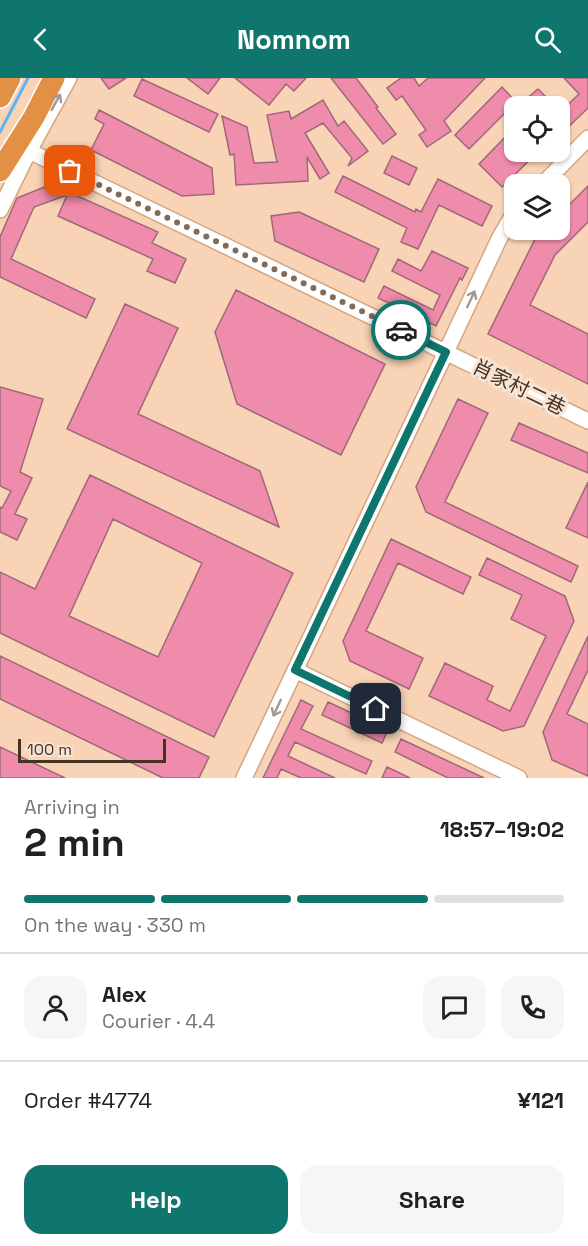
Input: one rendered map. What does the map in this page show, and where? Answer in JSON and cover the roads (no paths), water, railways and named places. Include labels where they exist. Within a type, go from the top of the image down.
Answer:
[{"type":"highway","points":[[0,97],[10,78]]},
{"type":"highway","points":[[0,171],[34,117],[54,78]]},
{"type":"street","points":[[0,210],[69,78]]},
{"type":"street","points":[[553,174],[588,138]]},
{"type":"street","name":"肖家村二巷","points":[[29,151],[588,421]]},
{"type":"street","points":[[244,778],[504,230]]},
{"type":"street","points":[[295,670],[519,778]]},
{"type":"waterway","points":[[0,132],[28,78]]}]
